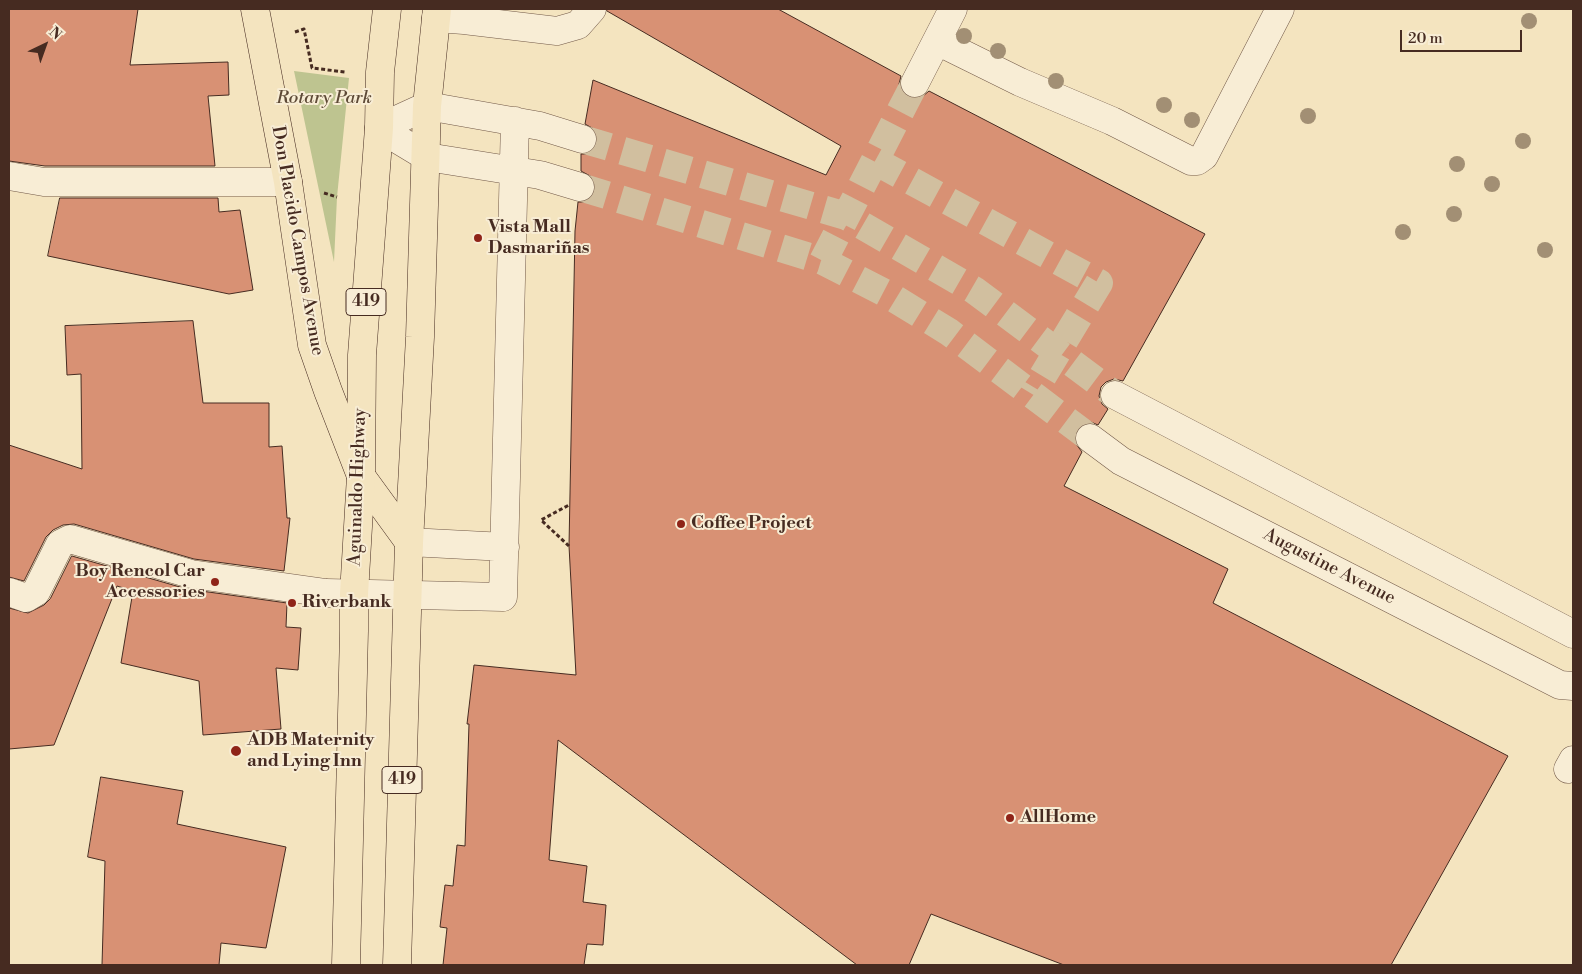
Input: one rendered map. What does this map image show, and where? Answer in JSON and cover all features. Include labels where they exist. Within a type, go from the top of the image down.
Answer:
[{"type":"main road","name":"Don Placido Campos Avenue","points":[[254,9],[288,182],[312,345],[361,476],[409,542]]},
{"type":"main road","name":"Aguinaldo Highway","points":[[346,965],[354,594],[361,476],[362,355],[379,128],[380,72],[387,9]]},
{"type":"main road","name":"419","points":[[397,965],[407,595],[420,337],[427,106],[437,13]]},
{"type":"street","points":[[437,13],[464,20],[557,31],[578,25],[592,9]]},
{"type":"street","points":[[915,83],[953,9]]},
{"type":"street","points":[[937,40],[1020,82],[1112,121],[1191,161],[1197,161],[1204,156],[1280,9]]},
{"type":"street","points":[[379,128],[427,106],[540,126],[582,139]]},
{"type":"street","points":[[9,592],[26,598],[36,592],[60,544],[70,539],[191,574],[326,593],[503,598],[515,121]]},
{"type":"street","points":[[379,128],[426,157],[540,175],[580,187]]},
{"type":"street","points":[[9,176],[53,182],[288,182]]},
{"type":"street","points":[[1115,395],[1573,634]]},
{"type":"street","name":"Augustine Avenue","points":[[1090,438],[1130,466],[1560,685],[1573,686]]},
{"type":"street","points":[[409,542],[505,546]]},
{"type":"path","points":[[260,40],[304,30],[312,68],[350,73],[380,72]]},
{"type":"path","points":[[569,505],[541,520],[569,546]]},
{"type":"green space","name":"Rotary Park","points":[[294,71],[349,78],[337,197],[334,262]]},
{"type":"building","points":[[9,9],[138,9],[130,65],[228,62],[229,95],[208,96],[215,166],[45,166],[9,161]]},
{"type":"building","points":[[607,9],[778,9],[901,76],[899,84],[907,97],[916,99],[929,91],[1205,234],[1123,381],[1114,379],[1106,382],[1101,387],[1099,396],[1102,404],[1108,409],[1098,425],[1091,422],[1077,429],[1074,437],[1076,444],[1082,452],[1064,486],[1228,569],[1213,603],[1508,756],[1391,965],[1064,965],[931,914],[909,965],[857,965],[558,740],[549,860],[587,866],[583,902],[606,905],[603,945],[587,944],[584,965],[443,965],[447,928],[440,927],[445,885],[453,886],[457,845],[465,846],[469,724],[467,724],[474,665],[576,675],[569,546],[575,231],[578,202],[590,199],[595,191],[595,183],[592,177],[581,171],[581,154],[592,151],[597,143],[594,129],[585,124],[593,80],[826,175],[841,146],[607,11]]},
{"type":"building","points":[[60,198],[218,198],[219,212],[240,210],[253,290],[229,294],[48,256]]},
{"type":"building","points":[[193,321],[203,403],[269,403],[269,447],[282,446],[287,518],[290,518],[284,571],[194,559],[74,524],[63,525],[53,530],[46,537],[24,581],[9,577],[9,445],[82,469],[81,374],[67,375],[65,326]]},
{"type":"building","points":[[72,556],[187,589],[287,603],[286,627],[301,628],[298,670],[276,668],[281,729],[203,735],[199,681],[121,663],[133,591],[117,586],[54,745],[9,749],[9,608],[28,613],[44,605],[50,599]]},
{"type":"building","points":[[101,777],[183,791],[177,824],[286,847],[266,948],[221,943],[219,965],[102,965],[105,861],[88,857]]},
{"type":"tunnel","points":[[823,261],[915,83]]},
{"type":"tunnel","points":[[582,139],[846,216],[974,290],[1115,395]]},
{"type":"tunnel","points":[[875,161],[1099,283],[1032,394]]},
{"type":"tunnel","points":[[580,187],[823,261],[887,294],[949,332],[1090,438]]},
{"type":"place","name":"Vista Mall Dasmariñas","points":[[478,238]]},
{"type":"place","name":"Coffee Project","points":[[681,524]]},
{"type":"place","name":"Boy Rencol Car Accessories","points":[[215,582]]},
{"type":"place","name":"Riverbank","points":[[292,603]]},
{"type":"place","name":"ADB Maternity and Lying Inn","points":[[236,751]]},
{"type":"place","name":"AllHome","points":[[1010,818]]}]
